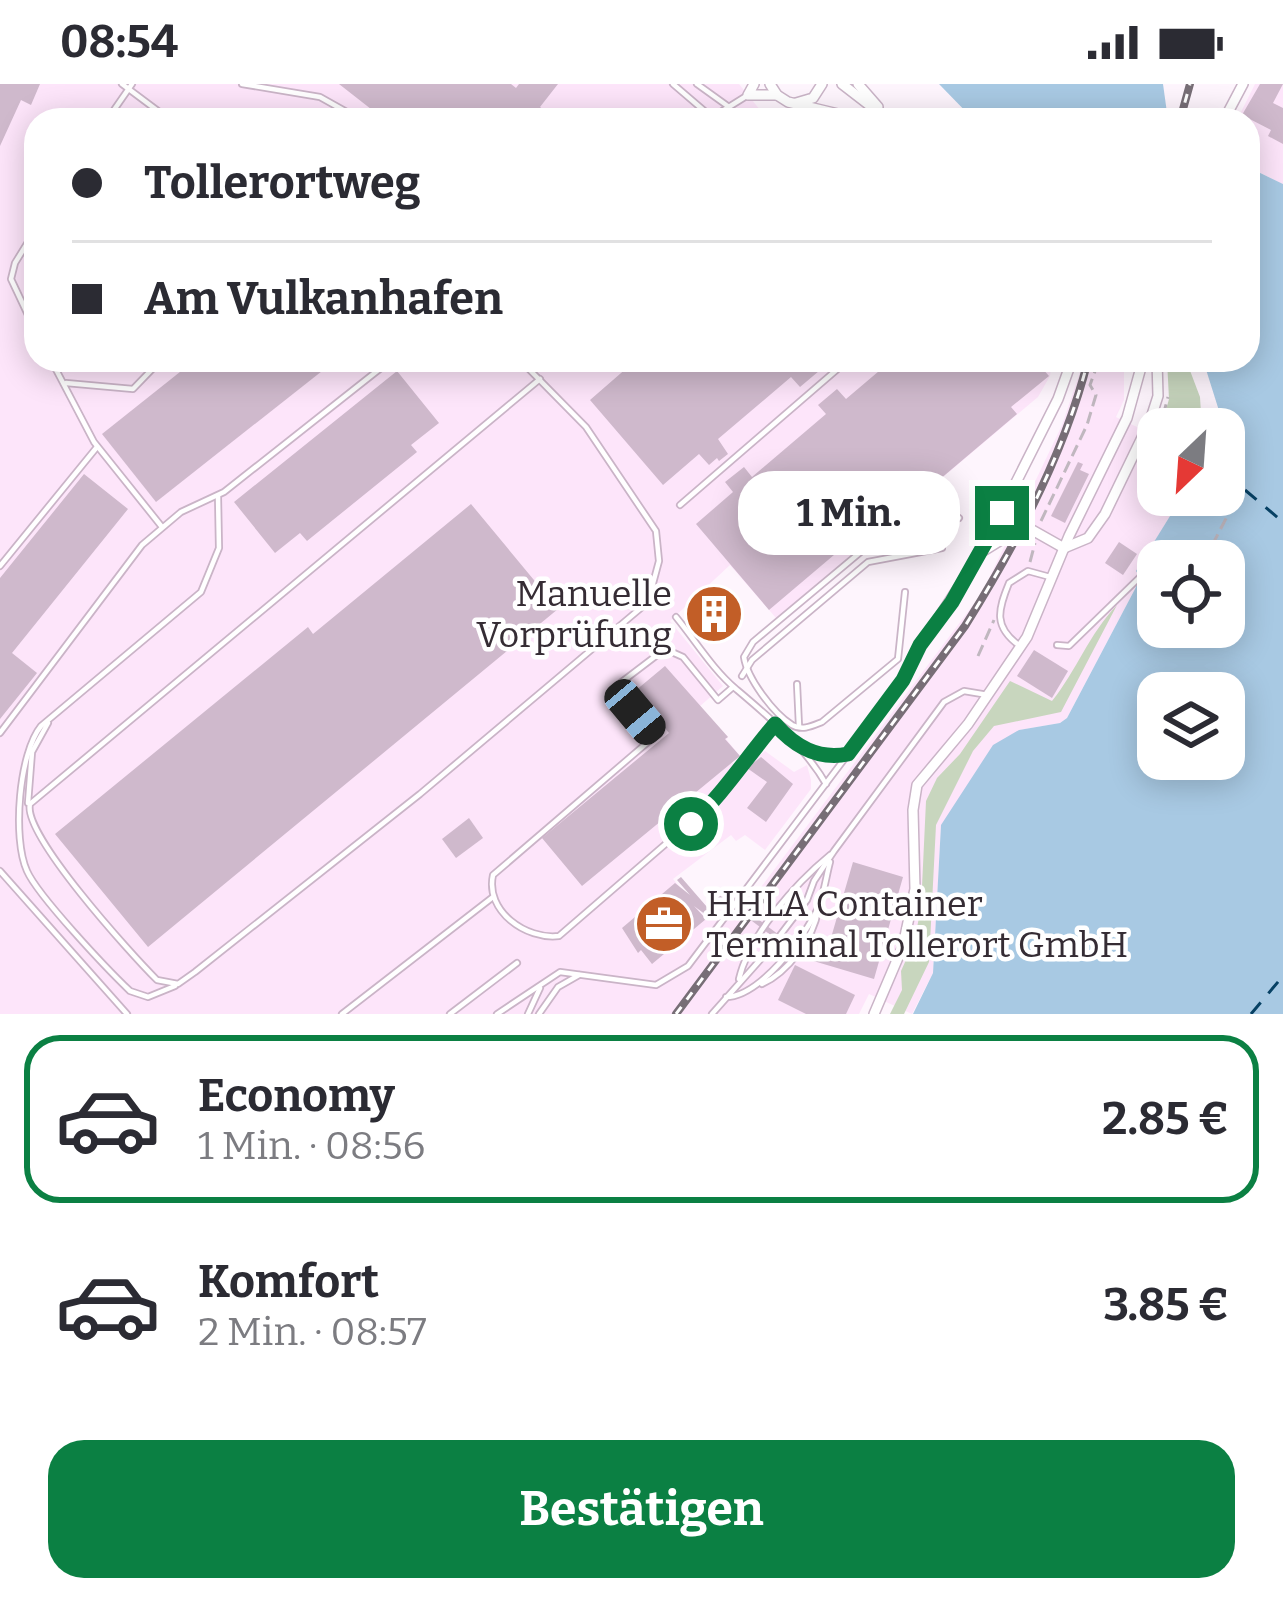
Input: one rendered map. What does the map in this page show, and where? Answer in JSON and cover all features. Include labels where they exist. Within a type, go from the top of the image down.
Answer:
[{"type":"street","points":[[770,84],[777,95]]},
{"type":"street","points":[[790,103],[808,100],[822,84]]},
{"type":"street","points":[[842,84],[874,108]]},
{"type":"street","points":[[858,84],[879,108]]},
{"type":"street","points":[[751,89],[811,108]]},
{"type":"street","points":[[929,633],[1002,513],[1068,372]]},
{"type":"street","points":[[874,1014],[903,946],[915,889],[917,785],[950,749],[1021,647],[1127,418],[1140,372]]},
{"type":"street","points":[[1002,513],[1064,548],[1080,543],[1095,530],[1150,421],[1158,396],[1157,372]]},
{"type":"street","points":[[980,554],[1006,537],[1036,535]]},
{"type":"lane","points":[[122,84],[156,108]]},
{"type":"lane","points":[[242,84],[320,97],[340,108]]},
{"type":"lane","points":[[673,84],[701,108]]},
{"type":"lane","points":[[697,84],[729,107],[751,89]]},
{"type":"lane","points":[[24,248],[11,279],[24,307]]},
{"type":"lane","points":[[0,278],[11,279]]},
{"type":"lane","points":[[57,372],[97,447],[163,527]]},
{"type":"lane","points":[[62,383],[133,389],[149,372]]},
{"type":"lane","points":[[0,733],[62,655],[124,564],[181,512],[218,496],[376,372]]},
{"type":"lane","points":[[218,496],[219,548],[201,592],[55,714],[32,738],[25,761],[21,818],[27,872],[134,994],[153,996],[178,984],[419,794],[648,602],[659,561],[656,531],[586,427],[533,372]]},
{"type":"lane","points":[[680,505],[834,372]]},
{"type":"lane","points":[[28,812],[39,793],[540,379]]},
{"type":"lane","points":[[0,566],[97,447]]},
{"type":"lane","points":[[799,728],[780,712],[746,668],[744,657],[753,642],[912,509],[931,502],[959,518]]},
{"type":"lane","points":[[742,676],[868,562],[942,548]]},
{"type":"lane","points":[[1021,647],[1002,630],[999,608],[1014,577],[1028,571],[1050,577]]},
{"type":"lane","points":[[1057,645],[1069,646],[1137,580]]},
{"type":"lane","points":[[799,728],[822,722],[898,658],[905,592]]},
{"type":"lane","points":[[676,617],[734,687],[757,704],[826,784]]},
{"type":"lane","points":[[497,1014],[560,972],[644,986],[656,986],[677,975],[704,947],[903,680],[929,633]]},
{"type":"lane","points":[[734,687],[718,700],[683,657],[665,649],[615,687],[655,736],[493,875],[493,897],[524,932],[541,938],[559,936],[720,797],[737,768],[775,724]]},
{"type":"lane","points":[[797,684],[799,728]]},
{"type":"lane","points":[[712,1014],[807,900],[834,851],[944,702],[964,691],[988,695]]},
{"type":"lane","points":[[55,714],[32,752],[28,812],[44,847],[147,970],[160,981],[178,984]]},
{"type":"lane","points":[[790,740],[823,757],[848,754]]},
{"type":"lane","points":[[726,997],[736,997],[778,975],[797,951],[816,923],[834,851]]},
{"type":"lane","points":[[739,982],[758,938],[804,876],[834,851]]},
{"type":"lane","points":[[0,871],[127,1014]]},
{"type":"lane","points":[[342,1014],[493,897]]},
{"type":"lane","points":[[451,1014],[517,962]]},
{"type":"lane","points":[[538,1014],[558,987],[579,975]]},
{"type":"lane","points":[[528,1014],[542,982]]},
{"type":"lane","points":[[112,1014],[121,1006]]},
{"type":"path","points":[[1028,571],[1036,535],[1087,425],[1096,395],[1090,385],[1095,372]]},
{"type":"path","points":[[1023,557],[1031,557]]},
{"type":"path","points":[[978,656],[999,608]]},
{"type":"shaded area","points":[[0,84],[739,84],[758,108],[24,108],[24,372],[1050,372],[1038,397],[776,618],[730,565],[670,621],[723,686],[699,707],[740,756],[732,762],[740,772],[765,751],[794,772],[807,765],[811,780],[811,789],[765,850],[745,835],[736,841],[731,835],[673,879],[706,919],[740,915],[982,593],[1062,425],[1080,372],[1124,372],[1124,400],[1116,417],[1137,427],[1137,516],[1170,516],[1155,540],[1137,540],[1137,584],[1067,718],[1019,730],[941,825],[933,973],[912,1014],[869,994],[859,1014],[0,1014]]},
{"type":"shaded area","points":[[1255,84],[1283,84],[1283,184],[1260,173],[1260,108],[1243,108]]},
{"type":"green space","points":[[1168,372],[1191,372],[1201,408],[1167,408]]},
{"type":"green space","points":[[1117,605],[1061,712],[994,726],[973,751],[936,825],[929,962],[904,1014],[890,1014],[902,990],[901,971],[914,942],[921,908],[926,801],[937,778],[960,754],[1010,681],[1052,701]]},
{"type":"water","points":[[939,84],[1163,84],[1166,108],[962,108]]},
{"type":"water","points":[[1260,173],[1283,184],[1283,1014],[913,1014],[933,973],[941,825],[993,745],[1019,730],[1067,718],[1137,584],[1137,648],[1245,648],[1245,540],[1155,540],[1170,516],[1245,516],[1245,408],[1218,408],[1207,372],[1260,372]]},
{"type":"building","points":[[0,84],[40,84],[31,105],[21,100],[0,146]]},
{"type":"building","points":[[339,84],[511,84],[516,88],[519,84],[558,84],[541,108],[370,108]]},
{"type":"building","points":[[1260,84],[1283,84],[1273,103],[1283,108],[1283,144],[1268,136],[1271,130],[1260,124],[1260,108],[1246,108]]},
{"type":"building","points":[[180,372],[321,372],[156,502],[102,434]]},
{"type":"building","points":[[396,372],[439,423],[411,445],[417,452],[307,541],[300,533],[275,553],[234,502]]},
{"type":"building","points":[[622,372],[818,372],[800,387],[791,377],[718,439],[728,454],[719,461],[709,465],[699,454],[663,485],[590,400]]},
{"type":"building","points":[[878,372],[1046,372],[1049,376],[1011,407],[1017,414],[887,524],[880,516],[769,610],[696,524],[733,492],[725,482],[744,467],[752,477],[826,414],[818,405],[837,389],[846,399]]},
{"type":"building","points":[[1078,462],[1083,464],[1080,470],[1089,474],[1065,523],[1051,516]]},
{"type":"building","points":[[84,474],[128,509],[12,653],[37,673],[0,719],[0,578]]},
{"type":"building","points":[[471,504],[558,609],[148,947],[55,834],[308,627],[313,634]]},
{"type":"building","points":[[1119,542],[1137,554],[1123,575],[1105,563]]},
{"type":"building","name":"Manuelle Vorprüfung","points":[[715,593],[734,616],[724,625],[729,629],[712,635],[693,612]]},
{"type":"building","points":[[1034,650],[1068,671],[1052,698],[1017,676]]},
{"type":"building","points":[[665,666],[740,756],[582,886],[542,838],[669,733],[635,691]]},
{"type":"building","points":[[761,757],[793,784],[766,822],[747,808],[767,782],[747,768]]},
{"type":"building","points":[[469,818],[483,838],[456,858],[442,839]]},
{"type":"building","points":[[853,862],[903,877],[874,979],[800,957],[724,900],[706,915],[694,906],[706,919],[652,964],[641,950],[638,953],[622,928],[675,883],[690,895],[677,880],[681,877],[707,907],[723,893],[802,952],[826,955]]},
{"type":"building","points":[[795,965],[855,995],[846,1014],[806,1014],[778,1000]]},
{"type":"ferry route","points":[[1245,490],[1283,522]]},
{"type":"ferry route","points":[[1251,1014],[1283,976]]},
{"type":"railway","points":[[1183,108],[1190,84]]},
{"type":"railway","points":[[676,1014],[965,626],[1037,497],[1085,372]]},
{"type":"place","name":"Manuelle Vorprüfung","points":[[714,614]]},
{"type":"place","name":"HHLA Container Terminal Tollerort GmbH","points":[[664,924]]},
{"type":"route","points":[[691,824],[720,797],[737,768],[775,724],[790,740],[815,754],[827,758],[848,754],[903,680],[1002,513]]}]
